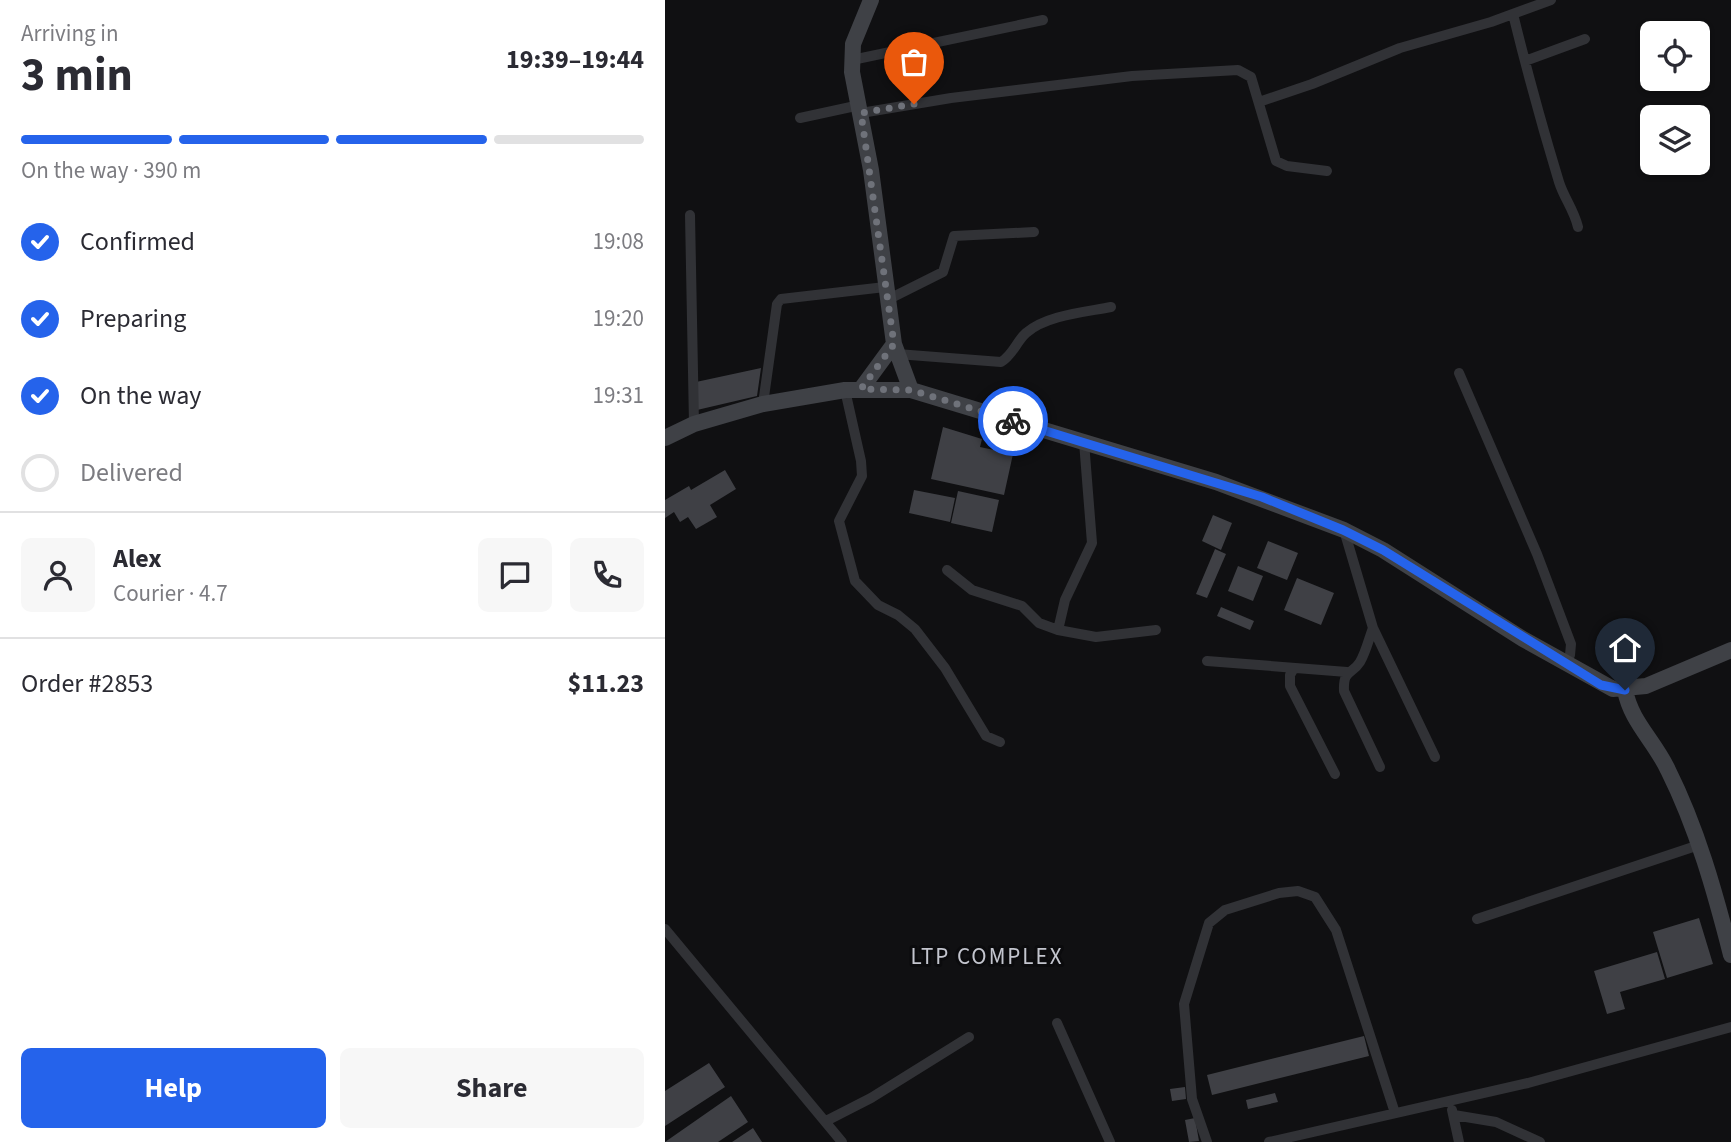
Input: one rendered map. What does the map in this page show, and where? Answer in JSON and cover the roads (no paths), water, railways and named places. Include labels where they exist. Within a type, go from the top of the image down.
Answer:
[{"type":"main road","points":[[871,0],[856,35],[852,60],[871,170],[886,293],[896,349],[911,390]]},
{"type":"main road","points":[[853,389],[896,349]]},
{"type":"main road","points":[[665,438],[694,424],[762,404],[853,389],[911,390],[1262,497],[1343,530],[1383,550],[1601,685],[1625,690],[1665,679],[1731,650]]},
{"type":"main road","points":[[1625,690],[1629,710],[1668,769],[1699,845],[1731,955]]},
{"type":"street","points":[[1259,102],[1313,84],[1400,48],[1551,0]]},
{"type":"street","points":[[1513,13],[1562,190],[1571,203],[1578,227]]},
{"type":"street","points":[[852,60],[1043,20]]},
{"type":"street","points":[[1525,61],[1585,39]]},
{"type":"street","points":[[800,118],[1018,90],[1229,69],[1247,72],[1259,102],[1276,161],[1287,166],[1327,171]]},
{"type":"street","points":[[690,215],[694,424]]},
{"type":"street","points":[[762,404],[777,304],[781,299],[886,293],[943,272],[954,236],[1034,232]]},
{"type":"street","points":[[896,349],[1001,362],[1009,357],[1026,333],[1041,324],[1111,307]]},
{"type":"street","points":[[1459,373],[1567,632],[1572,648],[1565,662]]},
{"type":"street","points":[[853,389],[862,476],[839,521],[855,581],[878,605],[898,615],[915,629],[945,668],[986,736],[1000,742]]},
{"type":"street","points":[[1058,629],[1065,600],[1092,543],[1084,442]]},
{"type":"street","points":[[1343,530],[1373,628],[1436,757]]},
{"type":"street","points":[[947,570],[972,590],[1022,606],[1039,623],[1058,629],[1096,637],[1156,630]]},
{"type":"street","points":[[1206,661],[1347,672],[1359,663],[1373,628]]},
{"type":"street","points":[[1294,668],[1290,675],[1290,686],[1335,774]]},
{"type":"street","points":[[1347,672],[1344,691],[1380,767]]},
{"type":"street","points":[[1477,919],[1699,845]]},
{"type":"street","points":[[1207,1142],[1192,1099],[1184,1004],[1189,982],[1209,922],[1225,910],[1279,893],[1297,891],[1315,897],[1326,911],[1336,930],[1395,1113]]},
{"type":"street","points":[[665,929],[842,1142]]},
{"type":"street","points":[[1057,1023],[1110,1142]]},
{"type":"street","points":[[1269,1142],[1528,1083],[1731,1027]]},
{"type":"street","points":[[826,1121],[871,1098],[969,1037]]},
{"type":"street","points":[[1450,1101],[1459,1142]]},
{"type":"street","points":[[1454,1115],[1496,1122],[1540,1142]]},
{"type":"district","name":"LTP COMPLEX","points":[[987,956]]}]
